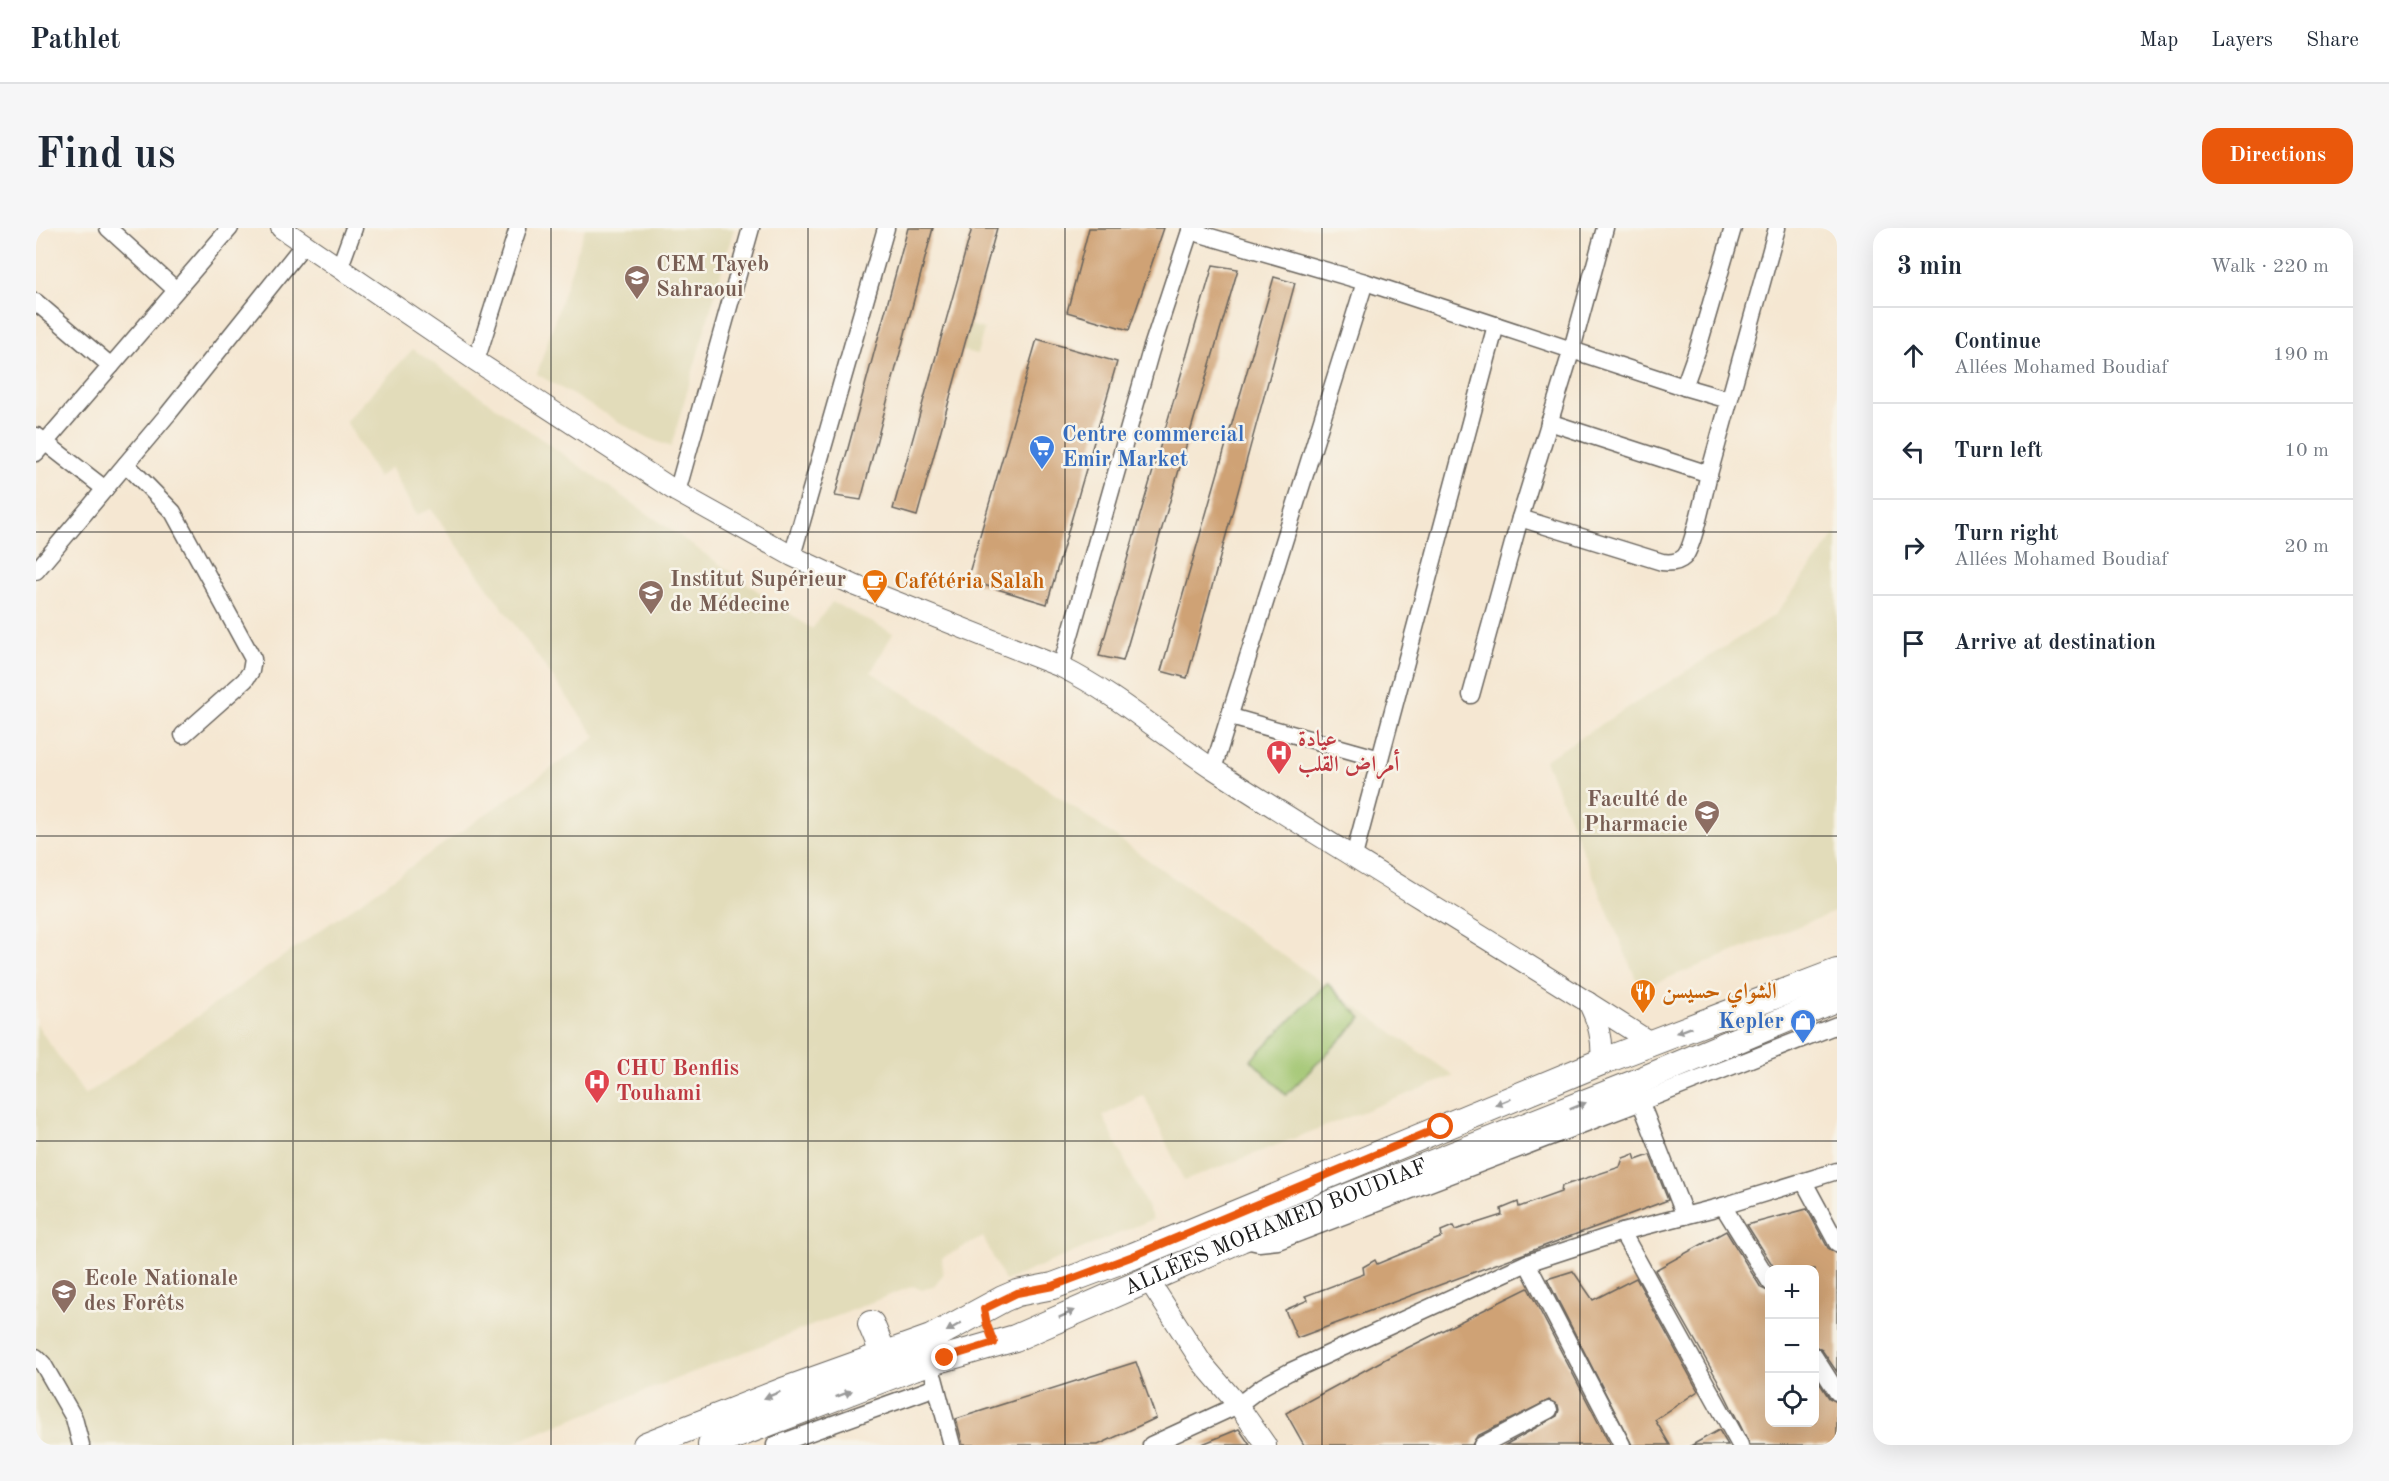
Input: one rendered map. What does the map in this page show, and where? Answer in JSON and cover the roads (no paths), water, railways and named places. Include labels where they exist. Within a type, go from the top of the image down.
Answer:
[{"type":"main road","name":"ALLÉES MOHAMED BOUDIAF","points":[[646,1445],[783,1391],[944,1333],[984,1309],[1017,1293],[1053,1286],[1133,1256],[1600,1062],[1837,972]]},
{"type":"main road","name":"ALLÉES MOHAMED BOUDIAF","points":[[711,1445],[933,1375],[994,1343],[1015,1338],[1241,1239],[1637,1093],[1837,998]]},
{"type":"main road","points":[[1017,1293],[1028,1307],[1035,1328]]},
{"type":"main road","points":[[984,1309],[994,1343]]},
{"type":"main road","points":[[871,1324],[884,1354]]},
{"type":"street","points":[[108,228],[176,291]]},
{"type":"street","points":[[105,489],[39,444],[111,366],[230,228]]},
{"type":"street","points":[[281,228],[476,361],[677,492],[792,556],[854,585],[1061,667],[1113,696],[1214,769],[1650,1042]]},
{"type":"street","points":[[339,269],[354,228]]},
{"type":"street","points":[[476,361],[518,228]]},
{"type":"street","points":[[677,492],[751,228]]},
{"type":"street","points":[[792,556],[886,228]]},
{"type":"street","points":[[1472,695],[1520,518],[1572,349],[1605,228]]},
{"type":"street","points":[[1684,387],[1698,348],[1733,228]]},
{"type":"street","points":[[1520,518],[1631,553],[1671,563],[1689,552],[1777,228]]},
{"type":"street","points":[[1061,667],[1151,350],[1190,230],[1365,282],[1729,400]]},
{"type":"street","points":[[36,572],[304,244]]},
{"type":"street","points":[[1214,769],[1365,282]]},
{"type":"street","points":[[36,302],[111,366]]},
{"type":"street","points":[[1354,856],[1496,325]]},
{"type":"street","points":[[1549,422],[1709,474]]},
{"type":"street","points":[[126,464],[173,512],[253,660],[252,671],[245,680],[183,735]]},
{"type":"street","points":[[1231,717],[1380,759]]},
{"type":"street","points":[[1588,1002],[1600,1031],[1602,1048],[1600,1062]]},
{"type":"street","points":[[1685,1216],[1637,1093],[1837,1025]]},
{"type":"street","points":[[1151,1445],[1238,1405],[1263,1386],[1288,1372],[1527,1263],[1622,1232],[1723,1206],[1837,1171]]},
{"type":"street","points":[[1803,1182],[1837,1243]]},
{"type":"street","points":[[1723,1206],[1765,1274]]},
{"type":"street","points":[[1622,1232],[1740,1445]]},
{"type":"street","points":[[1527,1263],[1622,1445]]},
{"type":"street","points":[[1148,1279],[1196,1355],[1238,1405],[1266,1445]]},
{"type":"street","points":[[36,1357],[43,1364],[74,1418],[81,1445]]},
{"type":"street","points":[[1819,1363],[1837,1392]]},
{"type":"street","points":[[775,1445],[933,1375],[952,1445]]},
{"type":"street","points":[[1482,1445],[1549,1410]]},
{"type":"place","name":"CEM Tayeb Sahraoui","points":[[637,301]]},
{"type":"place","name":"Centre commercial Emir Market","points":[[1042,471]]},
{"type":"place","name":"Cafétéria Salah","points":[[875,605]]},
{"type":"place","name":"Institut Supérieur de Médecine","points":[[651,616]]},
{"type":"place","name":"عيادة أمراض القلب","points":[[1279,776]]},
{"type":"place","name":"Faculté de Pharmacie","points":[[1707,836]]},
{"type":"place","name":"الشواي حسيسن","points":[[1643,1015]]},
{"type":"place","name":"Kepler","points":[[1803,1045]]},
{"type":"place","name":"CHU Benflis Touhami","points":[[597,1105]]},
{"type":"place","name":"Ecole Nationale des Forêts","points":[[64,1315]]}]
